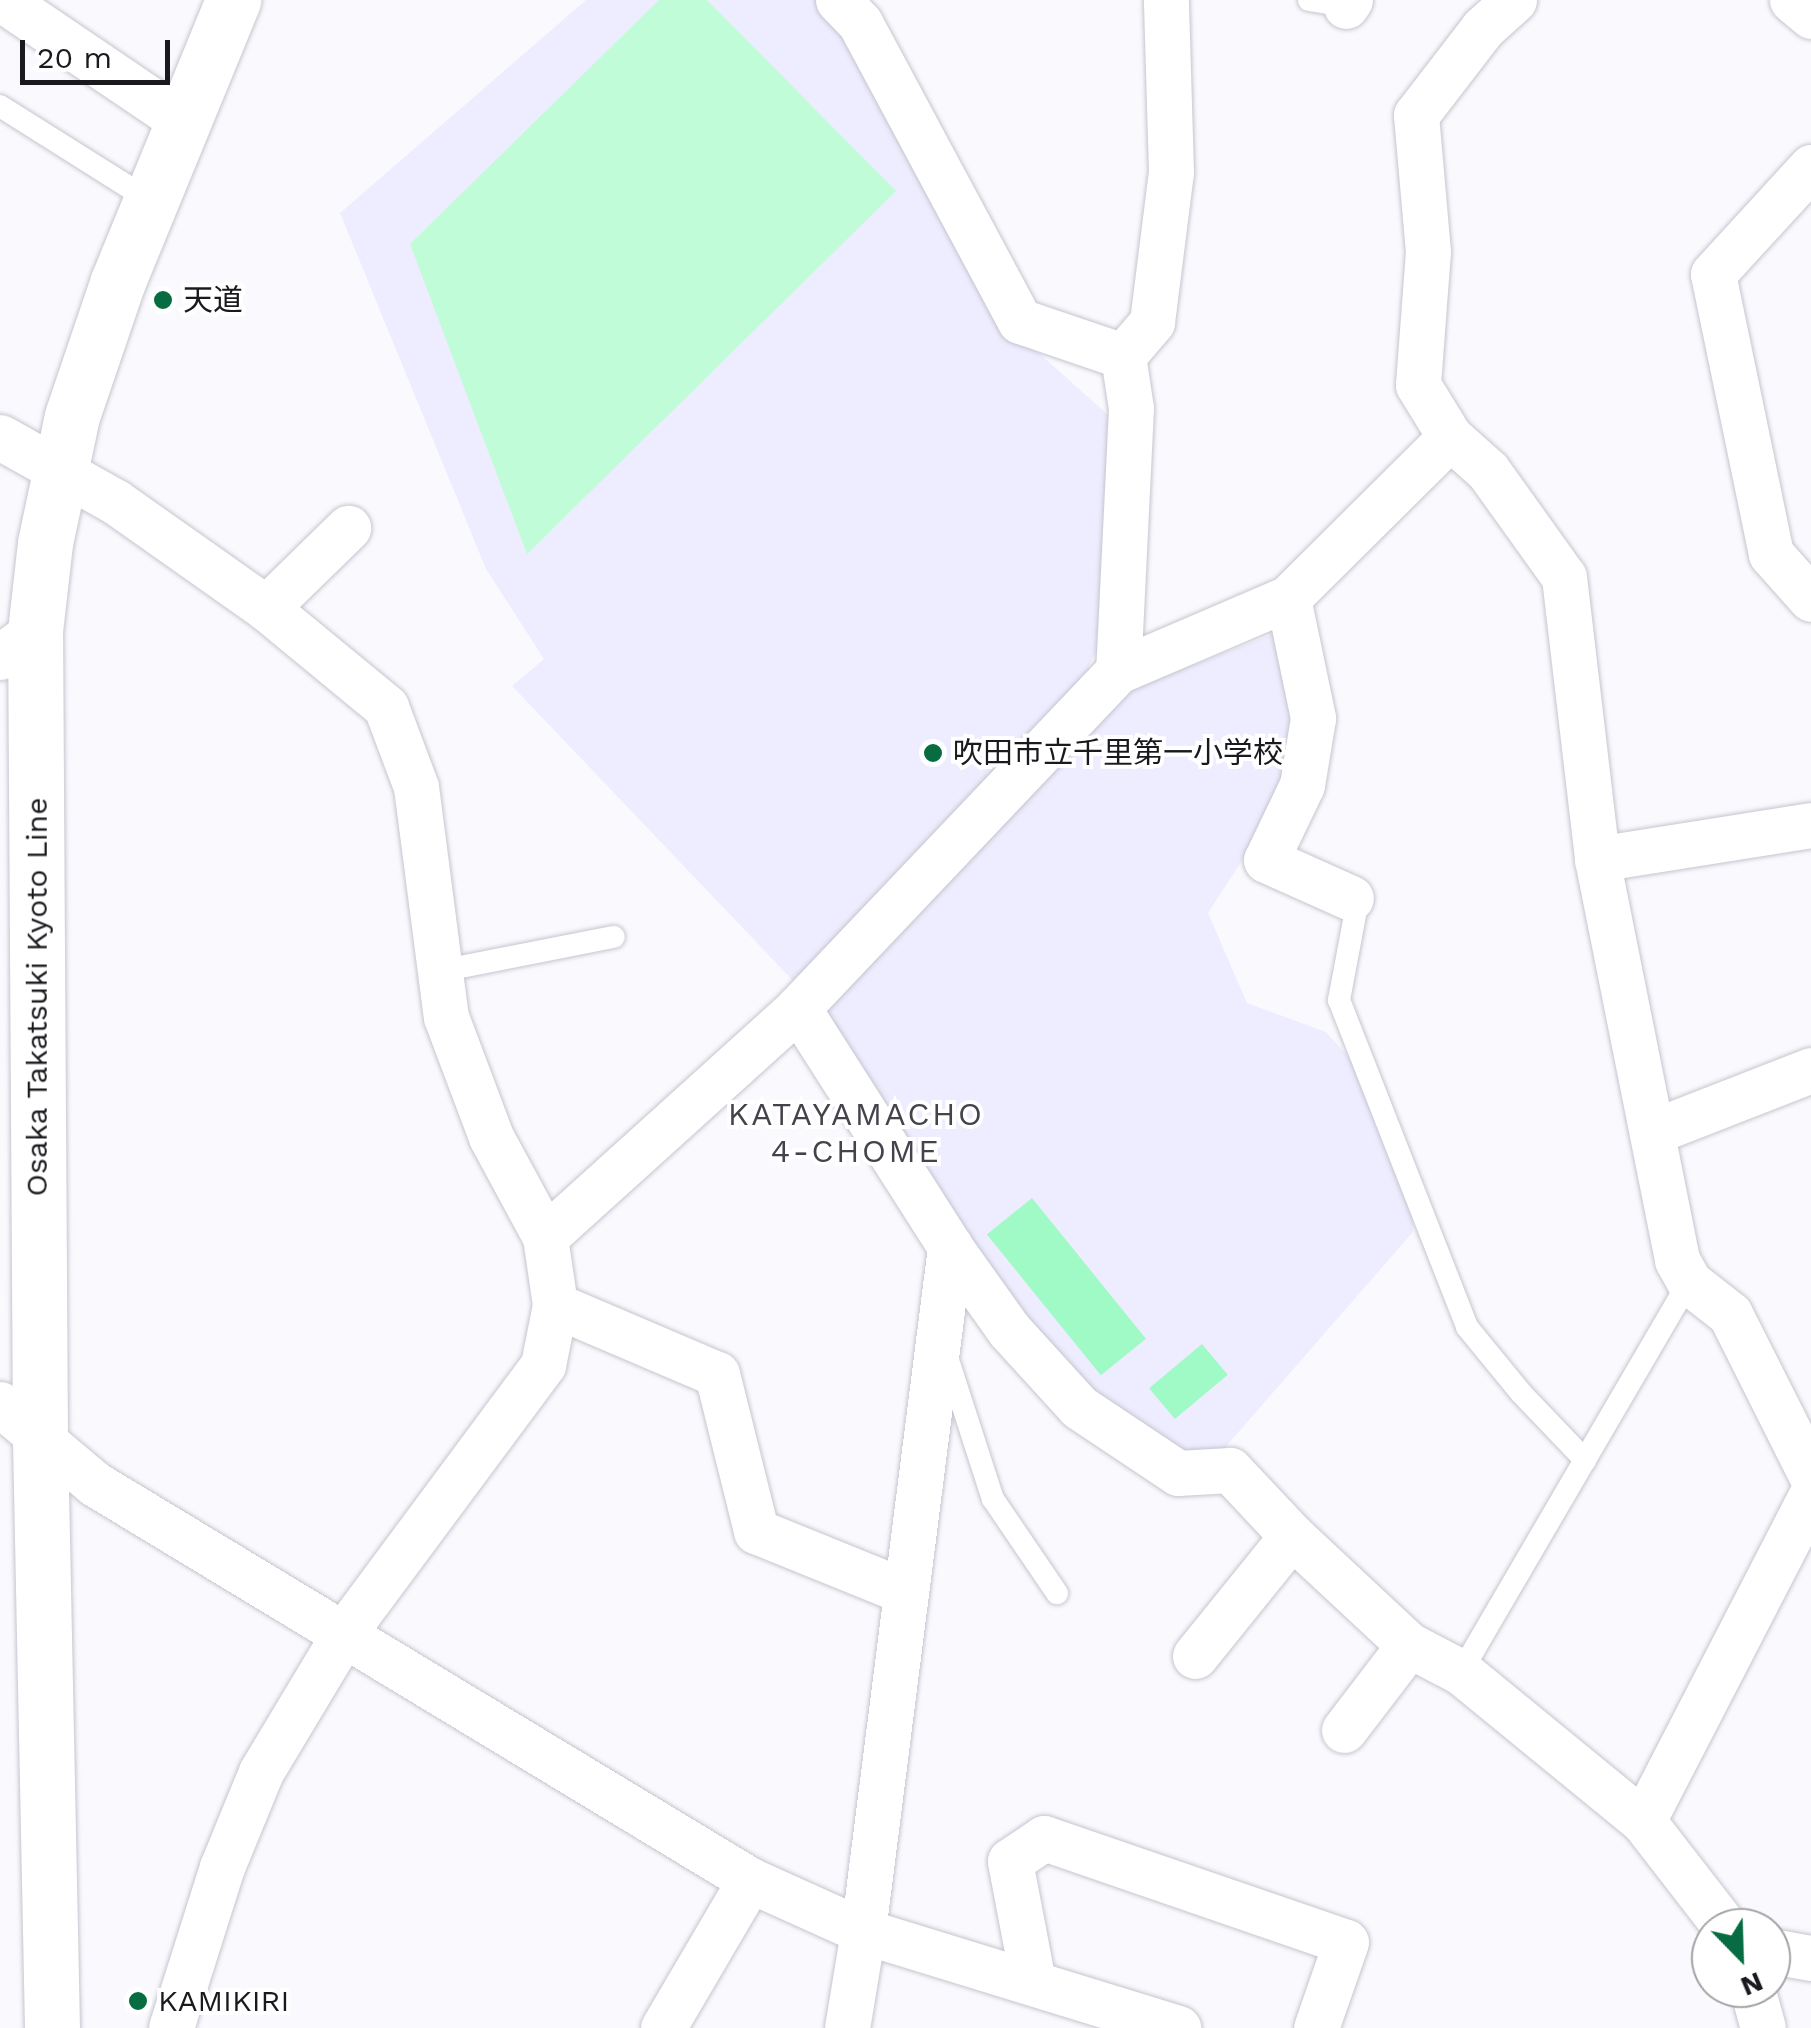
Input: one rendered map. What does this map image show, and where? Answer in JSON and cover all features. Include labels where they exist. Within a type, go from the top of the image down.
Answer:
[{"type":"main road","name":"Osaka Takatsuki Kyoto Line","points":[[52,2028],[20,1422],[18,644],[58,468],[112,298],[232,0]]},
{"type":"street","points":[[4,0],[183,122]]},
{"type":"street","points":[[838,0],[860,23],[1020,322],[1122,356]]},
{"type":"street","points":[[1122,356],[1152,322],[1166,210],[1170,172],[1166,0]]},
{"type":"street","points":[[1514,0],[1474,39],[1416,114],[1428,251],[1418,385],[1450,437],[1488,471],[1564,577],[1597,859],[1677,1260],[1689,1282],[1730,1314],[1811,1475]]},
{"type":"street","points":[[1792,0],[1811,16]]},
{"type":"street","points":[[1811,167],[1713,274],[1771,554],[1811,599]]},
{"type":"street","points":[[1118,671],[1131,408],[1122,356]]},
{"type":"street","points":[[0,437],[116,502],[266,608],[386,708],[416,786],[446,1016],[491,1137],[545,1236],[554,1305],[543,1365],[345,1632],[261,1772],[222,1867],[171,2028]]},
{"type":"street","points":[[545,1236],[798,1008],[1118,671],[1288,598],[1450,437]]},
{"type":"street","points":[[266,608],[348,528]]},
{"type":"street","points":[[1288,598],[1313,718],[1302,784],[1266,860],[1351,898]]},
{"type":"street","points":[[1597,859],[1811,825]]},
{"type":"street","points":[[798,1008],[950,1247],[1009,1330],[1078,1406],[1178,1473],[1230,1470],[1292,1536],[1409,1645],[1461,1672],[1643,1821],[1710,1908]]},
{"type":"street","points":[[1652,1132],[1811,1070]]},
{"type":"street","points":[[846,2028],[863,1931],[950,1247]]},
{"type":"street","points":[[554,1305],[717,1374],[756,1531],[906,1592]]},
{"type":"street","points":[[20,1422],[95,1484],[750,1880],[863,1931],[1178,2028]]},
{"type":"street","points":[[1643,1821],[1811,1496]]},
{"type":"street","points":[[1195,1656],[1292,1536]]},
{"type":"street","points":[[1344,1730],[1409,1645]]},
{"type":"street","points":[[1032,1982],[1010,1861],[1044,1838],[1346,1942],[1316,2028]]},
{"type":"street","points":[[663,2028],[750,1880]]},
{"type":"lane","points":[[0,106],[151,201]]},
{"type":"lane","points":[[1351,898],[1356,910],[1339,1000],[1466,1328],[1520,1394],[1585,1460]]},
{"type":"lane","points":[[440,972],[614,938]]},
{"type":"lane","points":[[1461,1672],[1689,1282]]},
{"type":"lane","points":[[939,1330],[993,1499],[1057,1593]]},
{"type":"shaded area","name":"吹田市立千里第一小学校","points":[[586,0],[815,0],[849,33],[1013,330],[1115,421],[1110,626],[1088,667],[1118,694],[1281,631],[1294,726],[1285,780],[1258,836],[1208,913],[1247,1003],[1326,1032],[1355,1064],[1413,1204],[1413,1232],[1222,1451],[1173,1455],[1090,1397],[958,1237],[799,987],[512,686],[544,659],[486,569],[340,213]]},
{"type":"shaded area","points":[[659,0],[707,0],[896,191],[527,554],[410,244]]},
{"type":"shaded area","points":[[1032,1198],[1146,1339],[1101,1375],[987,1235]]},
{"type":"shaded area","points":[[1202,1344],[1228,1375],[1175,1419],[1149,1388]]},
{"type":"place","name":"天道","points":[[163,300]]},
{"type":"place","name":"吹田市立千里第一小学校","points":[[933,753]]},
{"type":"place","name":"KAMIKIRI","points":[[138,2001]]},
{"type":"district","name":"KATAYAMACHO 4-CHOME","points":[[856,1134]]}]
